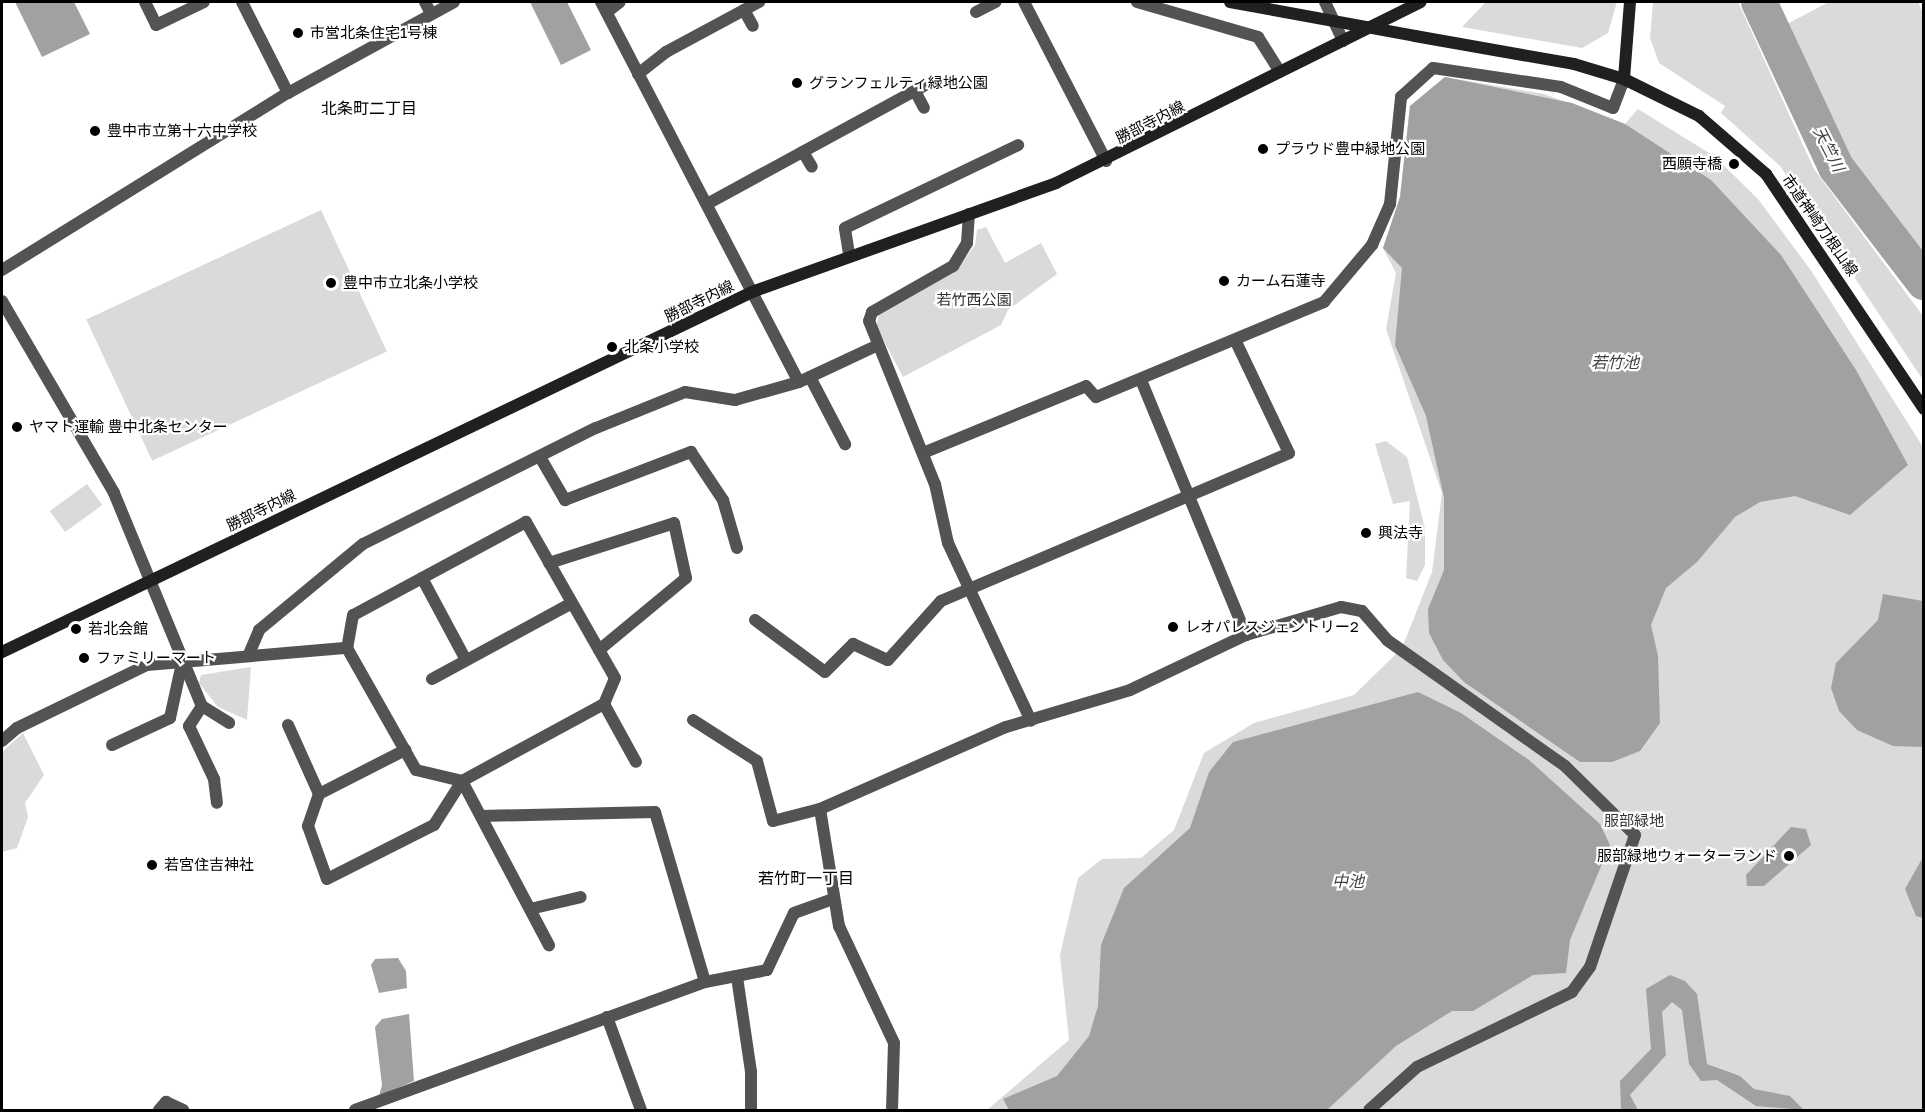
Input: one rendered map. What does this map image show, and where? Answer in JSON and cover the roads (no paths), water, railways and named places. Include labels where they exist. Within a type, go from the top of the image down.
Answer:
[{"type":"street","points":[[146,2],[156,25],[204,2]]},
{"type":"street","points":[[242,2],[288,93]]},
{"type":"street","points":[[425,2],[431,14]]},
{"type":"street","points":[[2,270],[288,93],[454,2]]},
{"type":"street","points":[[620,2],[604,7],[752,292],[844,444]]},
{"type":"street","points":[[638,74],[666,52],[759,2]]},
{"type":"street","points":[[976,12],[996,2]]},
{"type":"street","points":[[1024,2],[1106,160]]},
{"type":"street","points":[[1137,2],[1258,37],[1280,72]]},
{"type":"street","name":"市道神崎刀根山線","points":[[1230,2],[1574,64],[1624,79],[1699,117],[1766,174],[1923,409]]},
{"type":"street","points":[[1325,2],[1343,41]]},
{"type":"street","name":"勝部寺内線","points":[[2,652],[752,292],[849,254],[969,214],[1106,160],[1343,41],[1408,4],[1420,2]]},
{"type":"street","points":[[923,453],[1086,386],[1096,397],[1324,302],[1372,244],[1390,204],[1401,97],[1433,68],[1561,87],[1613,108],[1624,79],[1630,2]]},
{"type":"street","points":[[744,10],[753,26]]},
{"type":"street","points":[[707,204],[932,82]]},
{"type":"street","points":[[915,91],[924,108]]},
{"type":"street","points":[[849,254],[846,228],[1018,145]]},
{"type":"street","points":[[803,152],[812,167]]},
{"type":"street","points":[[969,214],[967,243],[953,267],[872,312],[869,321],[923,453],[948,543],[972,586],[1031,722]]},
{"type":"street","points":[[2,301],[114,493],[182,663],[202,706],[229,723]]},
{"type":"street","points":[[755,620],[825,672],[853,644],[888,660],[941,601],[972,586],[1096,539],[1289,453],[1235,340]]},
{"type":"street","points":[[249,654],[259,630],[363,544],[540,457],[685,392],[735,400],[804,380],[878,345]]},
{"type":"street","points":[[1141,380],[1246,635]]},
{"type":"street","points":[[540,457],[565,500],[691,452],[723,500],[737,548]]},
{"type":"street","points":[[288,725],[319,794],[308,826],[327,879],[434,825],[462,781],[604,704],[615,678],[526,522],[353,615],[347,648],[416,770],[462,781],[549,945]]},
{"type":"street","points":[[549,563],[674,523],[686,578],[599,650]]},
{"type":"street","points":[[422,578],[466,660]]},
{"type":"street","points":[[432,679],[572,603]]},
{"type":"street","points":[[693,720],[757,761],[772,821],[820,809],[1006,727],[1031,722],[1130,690],[1246,635],[1341,607],[1362,611],[1387,640],[1565,766],[1635,835],[1590,967],[1572,992],[1417,1067],[1369,1110]]},
{"type":"street","points":[[2,646],[21,643]]},
{"type":"street","points":[[2,659],[21,643]]},
{"type":"street","points":[[2,741],[17,728],[147,665],[249,654],[347,648]]},
{"type":"street","points":[[111,745],[170,718],[182,663]]},
{"type":"street","points":[[604,704],[636,762]]},
{"type":"street","points":[[202,706],[189,726],[214,779],[217,803]]},
{"type":"street","points":[[319,794],[405,750]]},
{"type":"street","points":[[820,809],[833,899],[840,926],[894,1043],[892,1110]]},
{"type":"street","points":[[481,816],[655,812],[705,982]]},
{"type":"street","points":[[530,909],[581,897]]},
{"type":"street","points":[[355,1110],[705,982],[767,970],[794,913],[833,899]]},
{"type":"street","points":[[737,976],[751,1072],[751,1110]]},
{"type":"street","points":[[607,1017],[641,1110]]},
{"type":"street","points":[[159,1110],[166,1102],[183,1110]]},
{"type":"water","points":[[15,2],[74,2],[90,34],[42,57]]},
{"type":"water","points":[[530,2],[567,2],[591,50],[561,65]]},
{"type":"water","name":"若竹池","points":[[1445,77],[1572,103],[1625,124],[1711,180],[1781,255],[1856,370],[1908,465],[1850,515],[1795,496],[1760,502],[1735,517],[1697,562],[1666,588],[1651,625],[1658,656],[1660,723],[1640,751],[1612,762],[1580,762],[1464,682],[1443,660],[1429,633],[1428,609],[1444,570],[1444,498],[1426,416],[1395,345],[1402,268],[1383,248],[1400,197],[1410,106]]},
{"type":"water","points":[[1883,594],[1923,601],[1923,747],[1893,746],[1857,730],[1839,711],[1831,688],[1836,663],[1878,620]]},
{"type":"water","name":"中池","points":[[1418,692],[1461,713],[1529,760],[1600,824],[1610,845],[1570,940],[1566,973],[1533,975],[1473,1011],[1452,1011],[1396,1046],[1327,1110],[1009,1110],[1003,1099],[1057,1076],[1089,1036],[1098,1006],[1101,945],[1124,888],[1190,828],[1209,772],[1233,742]]},
{"type":"water","points":[[1791,827],[1806,829],[1811,845],[1764,886],[1747,886],[1746,875]]},
{"type":"water","points":[[1923,857],[1923,918],[1916,916],[1905,889]]},
{"type":"water","points":[[398,958],[406,971],[407,988],[379,993],[371,965],[375,959]]},
{"type":"water","points":[[1670,975],[1685,981],[1697,994],[1707,1064],[1740,1076],[1754,1089],[1790,1096],[1804,1110],[1756,1106],[1717,1080],[1701,1081],[1689,1064],[1682,1010],[1672,1002],[1662,1012],[1666,1055],[1630,1095],[1638,1110],[1621,1110],[1620,1081],[1651,1049],[1646,989]]},
{"type":"water","points":[[409,1014],[414,1081],[379,1096],[382,1085],[375,1027],[382,1019]]},
{"type":"waterway","name":"天竺川","points":[[1759,2],[1836,167],[1924,282]]},
{"type":"place","name":"市営北条住宅1号棟","points":[[298,33]]},
{"type":"place","name":"グランフェルティ緑地公園","points":[[797,83]]},
{"type":"place","name":"豊中市立第十六中学校","points":[[95,131]]},
{"type":"place","name":"プラウド豊中緑地公園","points":[[1263,149]]},
{"type":"place","name":"西願寺橋","points":[[1734,164]]},
{"type":"place","name":"カーム石蓮寺","points":[[1224,281]]},
{"type":"place","name":"豊中市立北条小学校","points":[[331,283]]},
{"type":"place","name":"北条小学校","points":[[612,347]]},
{"type":"place","name":"ヤマト運輸 豊中北条センター","points":[[17,427]]},
{"type":"place","name":"興法寺","points":[[1366,533]]},
{"type":"place","name":"レオパレスジェントリー2","points":[[1173,627]]},
{"type":"place","name":"若北会館","points":[[76,629]]},
{"type":"place","name":"ファミリーマート","points":[[84,658]]},
{"type":"place","name":"服部緑地ウォーターランド","points":[[1789,856]]},
{"type":"place","name":"若宮住吉神社","points":[[152,865]]},
{"type":"district","name":"北条町二丁目","points":[[369,108]]},
{"type":"district","name":"若竹町一丁目","points":[[806,878]]},
{"type":"park label","name":"若竹西公園","points":[[974,300]]},
{"type":"park label","name":"服部緑地","points":[[1634,821]]}]
